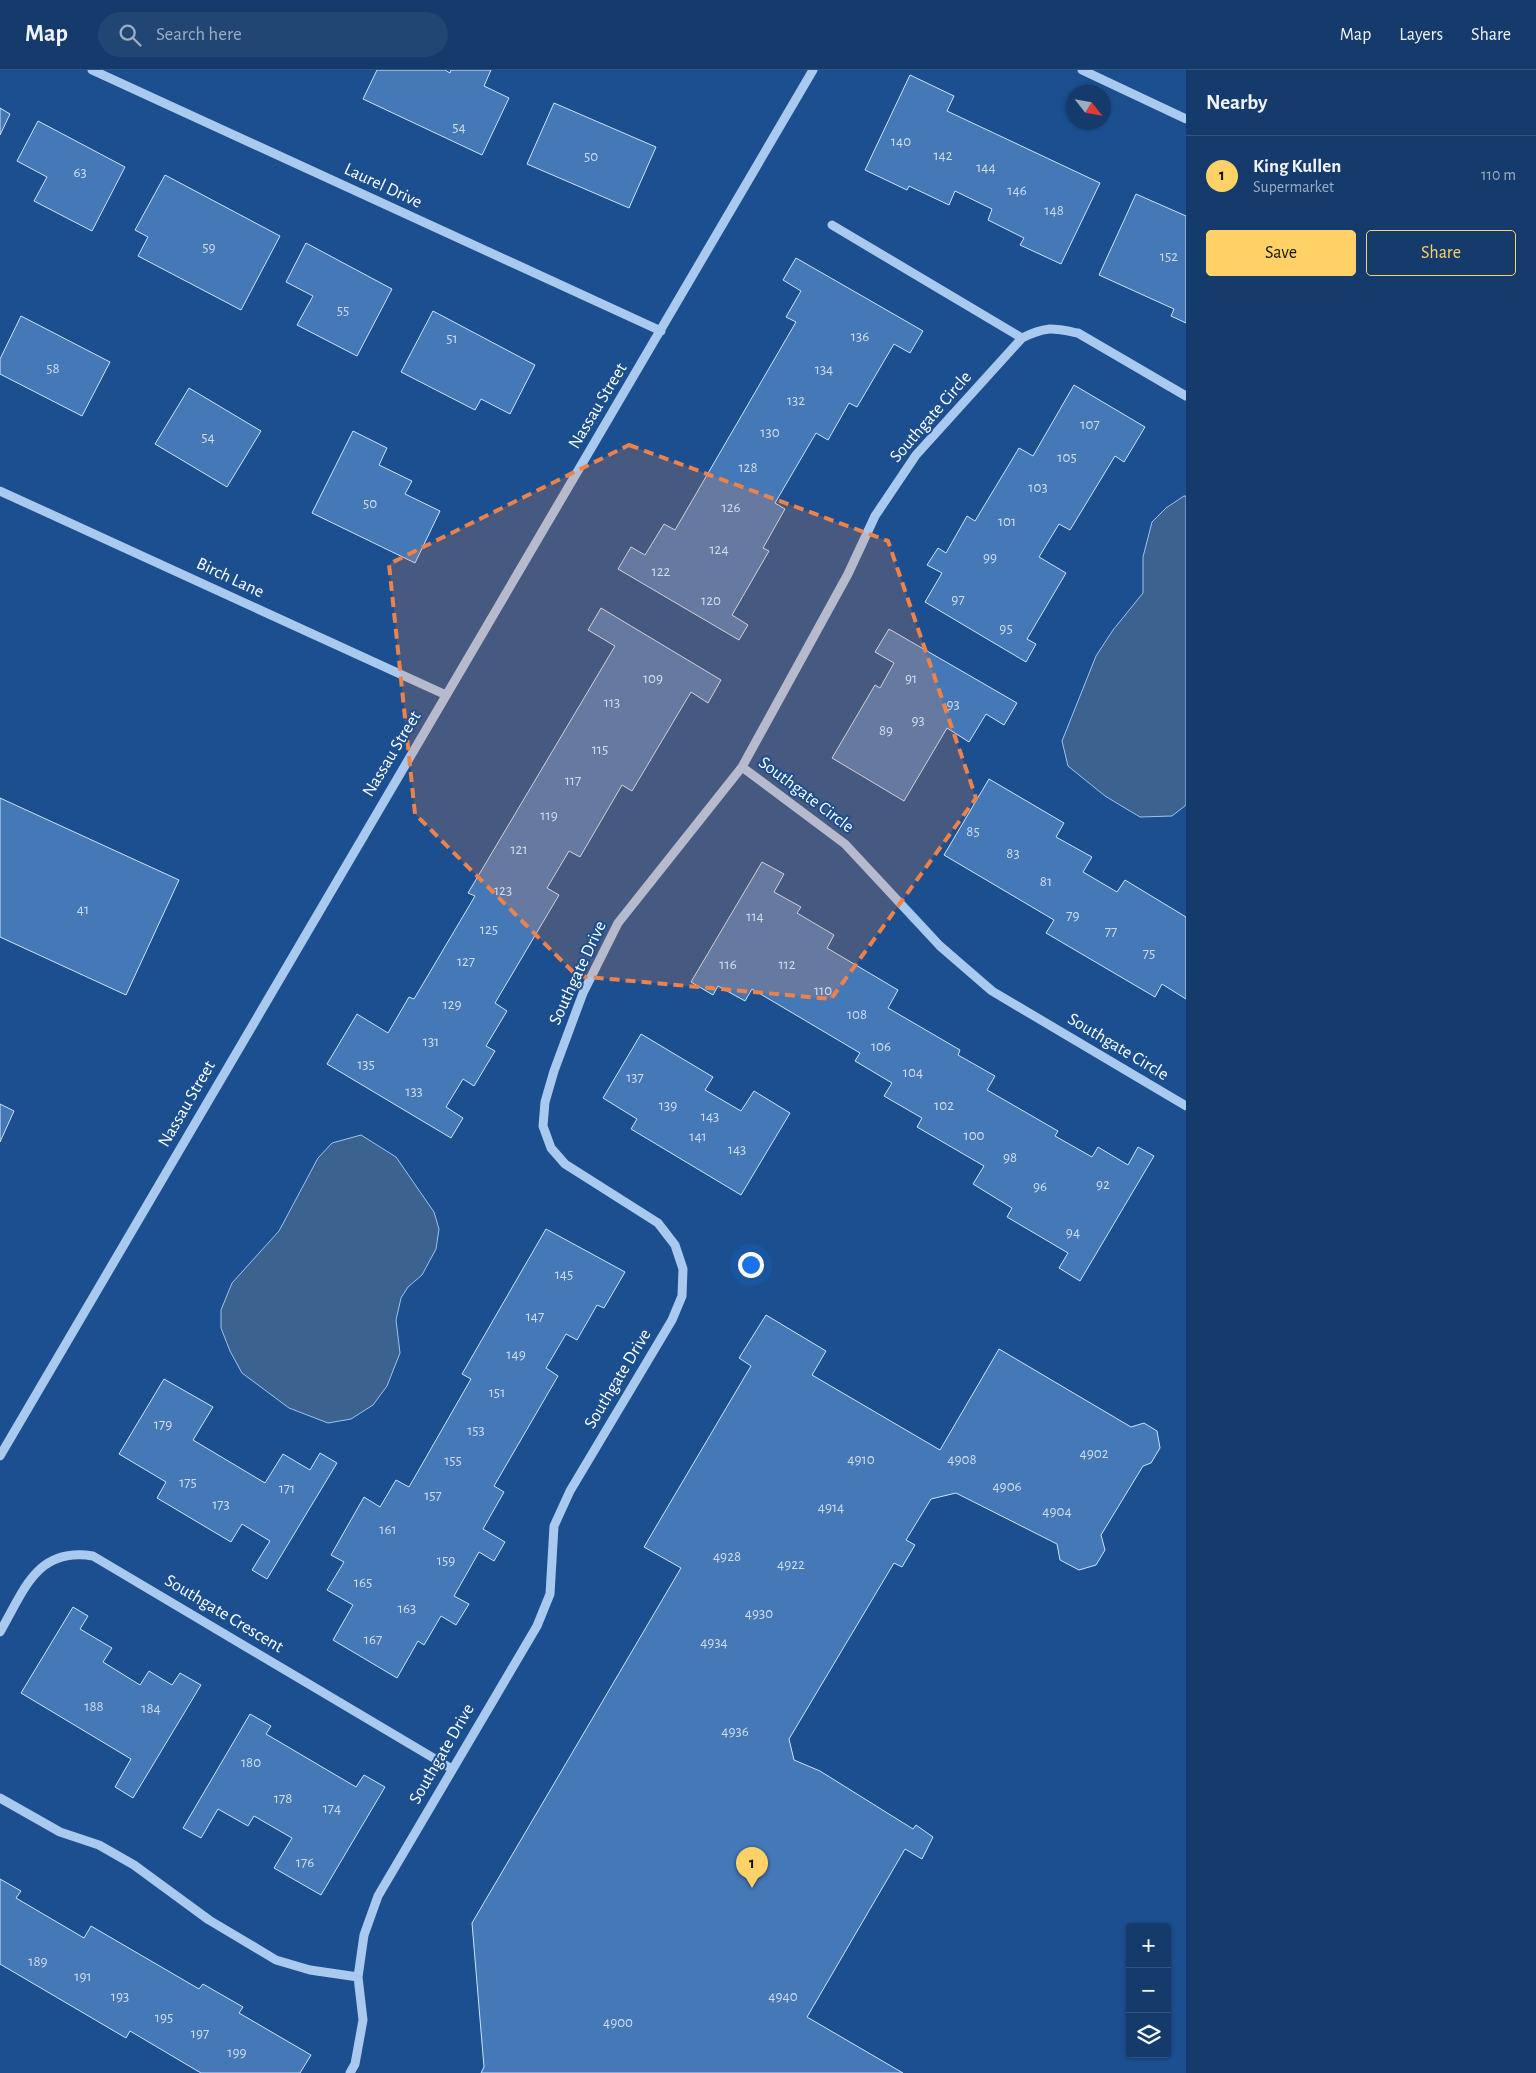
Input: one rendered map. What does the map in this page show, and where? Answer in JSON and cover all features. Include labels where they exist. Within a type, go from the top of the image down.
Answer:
[{"type":"street","name":"Laurel Drive","points":[[92,70],[661,331]]},
{"type":"street","name":"Nassau Street","points":[[0,1456],[813,70]]},
{"type":"street","points":[[1082,70],[1186,119]]},
{"type":"street","points":[[832,225],[1022,338]]},
{"type":"street","name":"Southgate Circle","points":[[1186,396],[1078,333],[1060,329],[1040,329],[1022,338],[916,455],[875,516],[848,574],[742,767],[845,844],[940,946],[992,991],[1186,1106]]},
{"type":"street","name":"Birch Lane","points":[[0,491],[446,695]]},
{"type":"street","name":"Southgate Drive","points":[[350,2073],[355,2064],[363,2020],[358,1977],[364,1935],[378,1896],[537,1626],[550,1594],[554,1526],[570,1491],[672,1320],[682,1296],[683,1269],[675,1244],[658,1222],[565,1164],[551,1148],[543,1126],[545,1102],[583,993],[618,924],[742,767]]},
{"type":"street","name":"Southgate Crescent","points":[[0,1632],[36,1571],[55,1558],[76,1553],[93,1556],[452,1769]]},
{"type":"street","points":[[0,1798],[60,1832],[99,1845],[134,1865],[209,1920],[276,1960],[310,1970],[358,1977]]},
{"type":"highlighted area","points":[[629,445],[888,541],[976,798],[831,999],[577,976],[415,814],[389,564]]},
{"type":"water","points":[[1186,496],[1186,805],[1172,816],[1140,817],[1105,796],[1068,766],[1062,741],[1096,656],[1113,630],[1143,593],[1143,557],[1152,522],[1166,508]]},
{"type":"water","points":[[361,1135],[396,1157],[434,1212],[439,1229],[436,1249],[422,1275],[408,1287],[401,1298],[396,1320],[400,1353],[387,1386],[373,1405],[351,1419],[328,1423],[289,1408],[242,1373],[230,1351],[221,1328],[221,1310],[232,1283],[279,1231],[318,1158],[332,1143]]},
{"type":"building","points":[[377,70],[445,70],[450,73],[451,70],[491,70],[484,86],[509,98],[482,155],[363,99]]},
{"type":"building","points":[[910,75],[954,96],[947,111],[1100,183],[1061,264],[1020,245],[1024,238],[988,220],[992,209],[955,191],[949,205],[909,186],[907,190],[865,170]]},
{"type":"building","points":[[554,103],[656,147],[629,208],[527,164]]},
{"type":"building","points":[[0,108],[10,114],[0,135]]},
{"type":"building","points":[[38,121],[125,167],[92,231],[34,201],[47,177],[17,161]]},
{"type":"building","points":[[165,175],[280,236],[241,310],[138,256],[148,237],[135,230]]},
{"type":"building","points":[[1136,194],[1186,216],[1186,323],[1171,316],[1174,309],[1099,275]]},
{"type":"building","points":[[306,243],[392,289],[357,356],[297,325],[313,296],[286,282]]},
{"type":"building","points":[[796,258],[923,331],[910,353],[894,344],[857,407],[849,403],[828,440],[816,433],[775,503],[785,509],[763,548],[769,551],[732,615],[748,625],[739,640],[618,569],[631,547],[645,555],[664,524],[675,530],[796,322],[786,317],[801,291],[783,280]]},
{"type":"building","points":[[433,311],[535,365],[510,414],[481,399],[475,410],[401,372]]},
{"type":"building","points":[[21,316],[110,362],[82,416],[0,374],[0,359]]},
{"type":"building","points":[[1074,385],[1145,427],[1124,462],[1115,456],[1070,530],[1059,524],[1039,557],[1066,573],[1027,639],[1036,644],[1026,662],[925,602],[942,573],[927,565],[938,548],[946,553],[967,516],[975,521],[1019,448],[1033,456]]},
{"type":"building","points":[[189,388],[261,431],[227,487],[155,444]]},
{"type":"building","points":[[353,431],[387,448],[379,465],[412,481],[405,494],[440,511],[415,563],[312,513]]},
{"type":"building","points":[[601,608],[721,680],[708,703],[691,692],[632,791],[622,785],[580,857],[569,851],[547,888],[559,895],[495,1003],[507,1011],[486,1046],[495,1051],[474,1086],[463,1079],[446,1107],[463,1118],[451,1138],[327,1064],[357,1014],[388,1033],[409,997],[414,999],[475,896],[468,893],[615,646],[588,630]]},
{"type":"building","points":[[889,629],[1017,703],[1004,725],[986,714],[969,742],[947,728],[904,801],[832,758],[875,685],[880,688],[894,663],[875,652]]},
{"type":"building","points":[[989,779],[1064,823],[1056,837],[1092,857],[1083,872],[1117,892],[1125,880],[1186,917],[1186,999],[1162,984],[1155,997],[1046,933],[1054,920],[944,855]]},
{"type":"building","points":[[0,798],[179,880],[126,995],[0,937]]},
{"type":"building","points":[[762,862],[784,874],[774,892],[801,907],[797,913],[834,935],[827,948],[898,990],[888,1008],[960,1050],[958,1055],[995,1076],[987,1090],[1058,1131],[1055,1136],[1092,1157],[1098,1147],[1128,1165],[1138,1147],[1154,1156],[1080,1281],[1059,1268],[1068,1253],[1007,1217],[1012,1208],[973,1184],[984,1166],[917,1127],[922,1118],[884,1096],[892,1083],[855,1061],[860,1053],[752,989],[745,1001],[718,986],[713,995],[691,982]]},
{"type":"building","points":[[641,1034],[713,1077],[705,1090],[741,1111],[754,1091],[790,1113],[741,1195],[631,1129],[637,1119],[603,1098]]},
{"type":"building","points":[[0,1104],[14,1111],[0,1142]]},
{"type":"building","points":[[546,1229],[625,1272],[604,1308],[597,1305],[577,1340],[566,1334],[546,1368],[558,1376],[494,1486],[504,1492],[483,1529],[505,1542],[494,1561],[479,1552],[454,1596],[469,1604],[456,1625],[441,1616],[424,1645],[418,1641],[397,1678],[333,1640],[353,1605],[327,1590],[344,1562],[331,1555],[364,1497],[380,1507],[396,1480],[409,1487],[471,1379],[462,1374]]},
{"type":"building","points":[[766,1315],[826,1351],[812,1375],[940,1450],[999,1349],[1131,1427],[1144,1423],[1157,1431],[1160,1448],[1151,1463],[1143,1466],[1101,1535],[1105,1550],[1096,1565],[1079,1570],[1060,1560],[1057,1544],[956,1493],[931,1499],[906,1540],[915,1545],[902,1567],[894,1563],[789,1739],[794,1760],[820,1771],[913,1829],[916,1825],[933,1837],[922,1859],[905,1849],[807,2017],[903,2073],[481,2073],[484,2067],[472,1923],[681,1568],[644,1547],[751,1366],[739,1358]]},
{"type":"building","points":[[164,1379],[213,1407],[193,1440],[265,1483],[283,1454],[310,1470],[320,1453],[337,1463],[267,1579],[252,1570],[270,1541],[242,1524],[231,1542],[157,1498],[166,1482],[119,1454]]},
{"type":"building","points":[[73,1607],[88,1616],[80,1629],[112,1648],[103,1662],[140,1685],[149,1671],[172,1685],[180,1673],[201,1685],[133,1798],[115,1787],[131,1759],[21,1693]]},
{"type":"building","points":[[250,1714],[271,1726],[266,1734],[356,1787],[364,1775],[385,1787],[321,1895],[274,1868],[292,1838],[254,1816],[248,1826],[218,1809],[201,1838],[183,1828]]},
{"type":"building","points":[[0,1879],[21,1891],[16,1898],[84,1938],[91,1926],[199,1989],[203,1984],[243,2007],[239,2013],[311,2055],[300,2073],[201,2073],[130,2031],[126,2038],[0,1964]]},
{"type":"place","name":"King Kullen","points":[[752,1888]]}]
